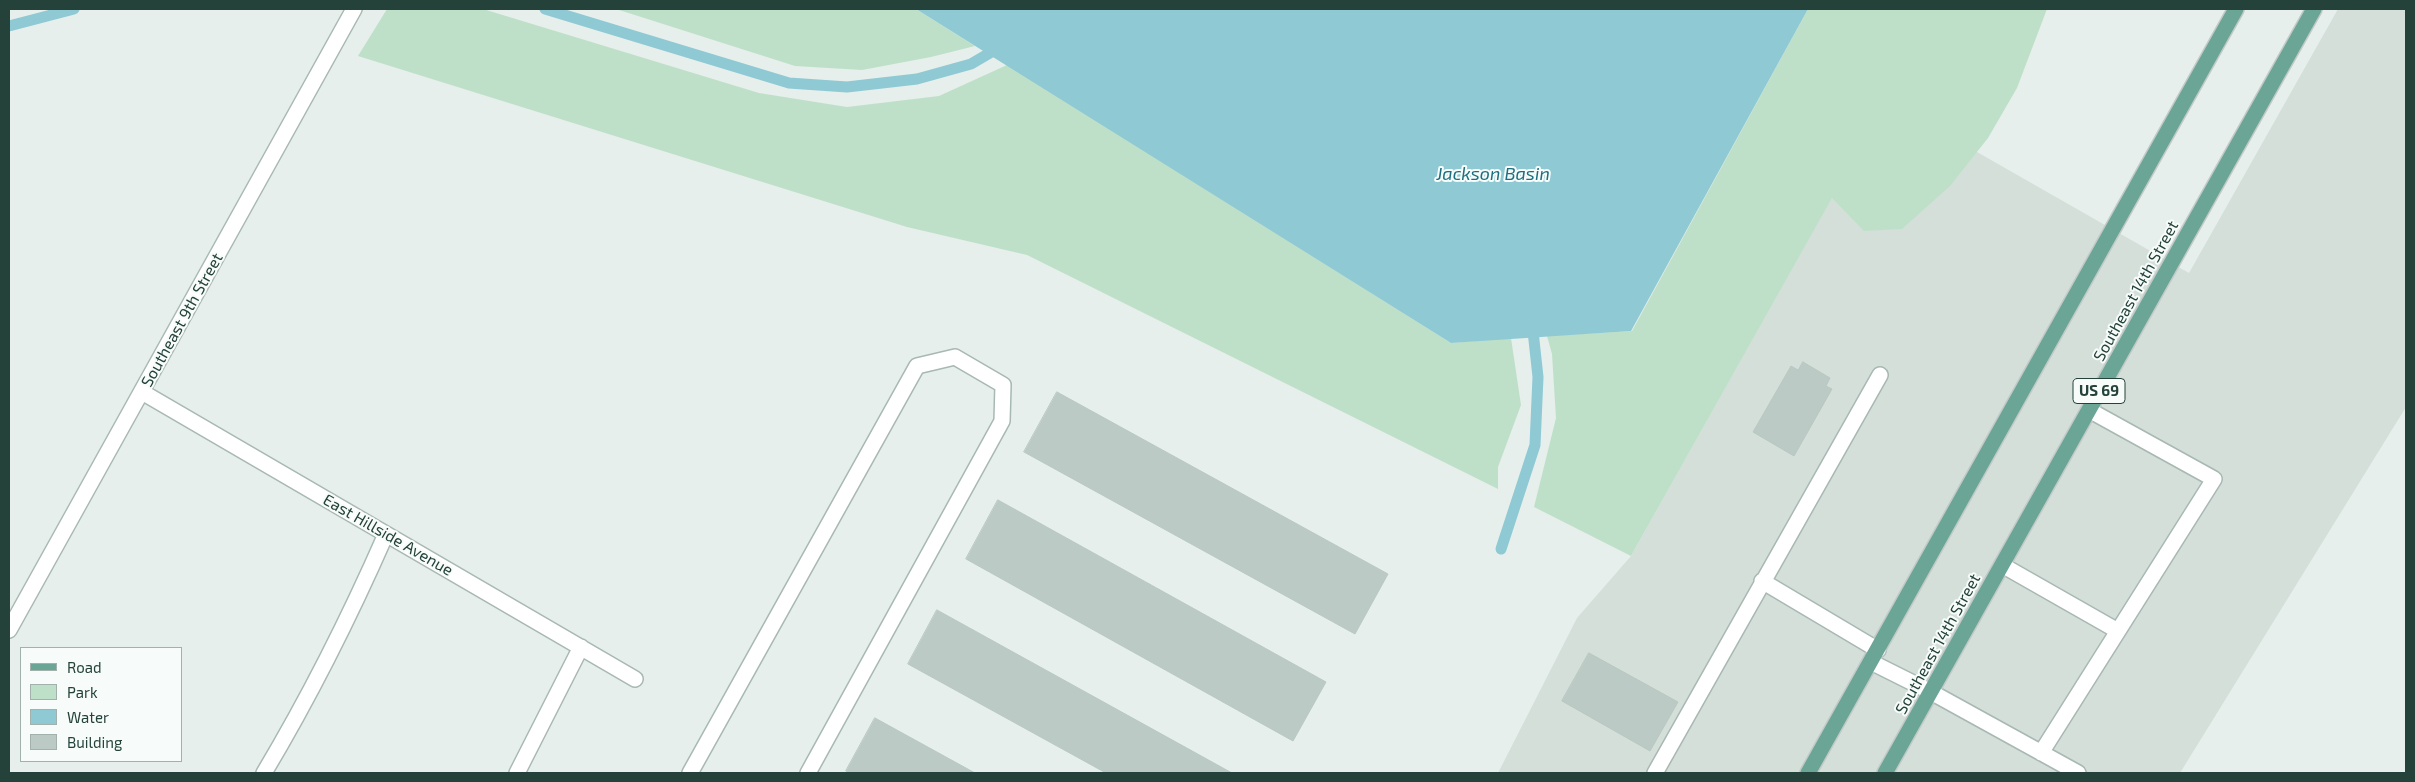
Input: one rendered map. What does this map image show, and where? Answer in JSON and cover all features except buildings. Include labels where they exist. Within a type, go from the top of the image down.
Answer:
[{"type":"main road","points":[[1808,773],[2236,9]]},
{"type":"main road","name":"Southeast 14th Street","points":[[1885,773],[2314,9]]},
{"type":"street","name":"Southeast 9th Street","points":[[9,630],[354,9]]},
{"type":"street","points":[[690,773],[917,366],[954,357],[1003,385],[1002,422],[808,773]]},
{"type":"street","points":[[1655,773],[1880,375]]},
{"type":"street","name":"East Hillside Avenue","points":[[142,392],[635,679]]},
{"type":"street","points":[[2041,753],[2214,479],[2089,410]]},
{"type":"street","points":[[264,773],[296,720],[354,609],[386,534]]},
{"type":"street","points":[[2002,565],[2118,631]]},
{"type":"street","points":[[1762,582],[1931,692],[2078,773]]},
{"type":"street","points":[[517,773],[582,647]]},
{"type":"shaded area","points":[[2338,9],[2406,9],[2406,407],[2180,773],[1498,773],[1577,618],[1631,556],[1886,100],[2189,273]]},
{"type":"green space","points":[[387,9],[483,9],[759,93],[847,107],[939,96],[1007,65],[1451,343],[1511,338],[1521,405],[1498,467],[1498,489],[1027,255],[907,227],[358,56]]},
{"type":"green space","points":[[616,9],[916,9],[975,46],[931,57],[862,70],[795,66]]},
{"type":"green space","points":[[1808,9],[2047,9],[2017,88],[1988,138],[1950,186],[1902,229],[1864,231],[1832,198],[1631,556],[1534,507],[1556,418],[1552,354],[1547,336],[1632,331]]},
{"type":"water","name":"Jackson Basin","points":[[916,9],[1808,9],[1631,331],[1451,343]]},
{"type":"waterway","points":[[9,26],[74,9]]},
{"type":"waterway","points":[[545,9],[789,83],[847,87],[917,79],[971,64],[1000,47]]},
{"type":"waterway","points":[[1501,549],[1535,445],[1538,377],[1532,322]]}]
